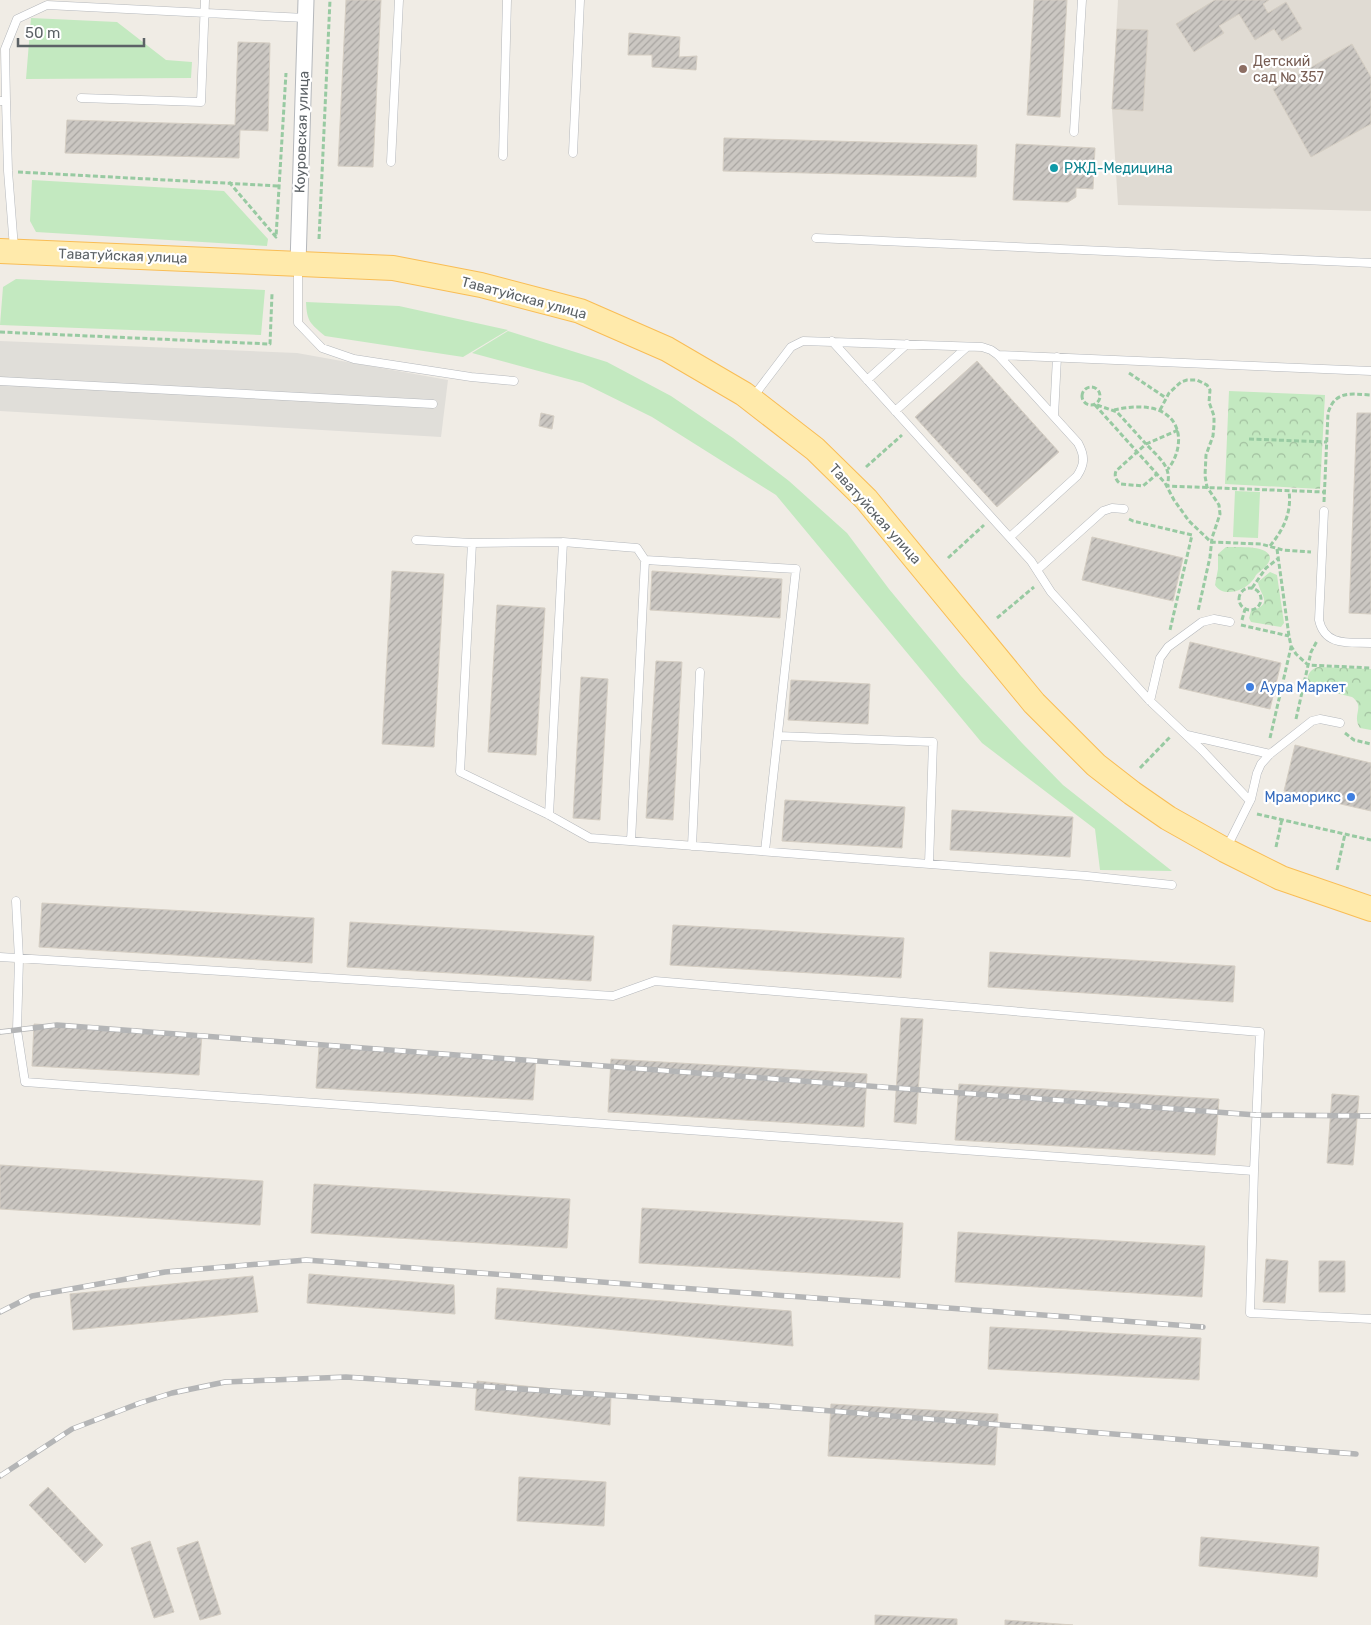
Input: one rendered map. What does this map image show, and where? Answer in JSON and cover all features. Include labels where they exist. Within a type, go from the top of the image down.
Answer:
[{"type":"main road","name":"Таватуйская улица","points":[[7,251],[393,268],[481,285],[580,311],[667,348],[751,399],[815,449],[866,499],[1034,703],[1096,765],[1168,818],[1225,850],[1281,878],[1371,909]]},
{"type":"street","name":"Коуровская улица","points":[[298,264],[306,0]]},
{"type":"lane","points":[[81,98],[201,102],[205,0]]},
{"type":"lane","points":[[391,162],[399,0]]},
{"type":"lane","points":[[503,156],[507,0]]},
{"type":"lane","points":[[574,153],[580,0]]},
{"type":"lane","points":[[1074,132],[1082,0]]},
{"type":"lane","points":[[7,251],[8,172],[3,101],[5,49],[17,19],[46,2],[306,18]]},
{"type":"lane","points":[[816,238],[1371,263]]},
{"type":"lane","points":[[298,264],[298,323],[322,348],[354,359],[514,381]]},
{"type":"lane","points":[[751,399],[791,347],[808,340],[987,348],[998,355],[1078,443],[1083,452],[1084,459],[1083,468],[1077,476],[1010,537]]},
{"type":"lane","points":[[832,341],[1010,537],[1037,570],[1050,592],[1150,702],[1182,731],[1250,801]]},
{"type":"lane","points":[[867,380],[907,344]]},
{"type":"lane","points":[[895,411],[967,347]]},
{"type":"lane","points":[[998,355],[1371,371]]},
{"type":"lane","points":[[1054,416],[1056,357]]},
{"type":"lane","points":[[0,381],[433,404]]},
{"type":"lane","points":[[1037,570],[1103,511],[1112,508],[1124,509]]},
{"type":"lane","points":[[1324,511],[1319,620],[1324,633],[1338,642],[1371,643]]},
{"type":"lane","points":[[416,540],[563,542],[637,548],[645,560],[631,841]]},
{"type":"lane","points":[[472,542],[460,772],[549,815],[590,838],[1087,876],[1172,885]]},
{"type":"lane","points":[[549,815],[563,542]]},
{"type":"lane","points":[[645,560],[796,569],[766,851]]},
{"type":"lane","points":[[1150,702],[1160,658],[1166,650],[1202,622],[1214,619],[1230,622]]},
{"type":"lane","points":[[692,846],[700,672]]},
{"type":"lane","points":[[1225,850],[1250,801],[1259,768],[1268,754],[1309,722],[1320,719],[1340,724]]},
{"type":"lane","points":[[1182,731],[1268,754]]},
{"type":"lane","points":[[778,736],[933,742],[929,864]]},
{"type":"lane","points":[[16,901],[19,959],[17,1030],[24,1082],[1254,1171]]},
{"type":"lane","points":[[0,957],[613,996],[655,980],[1260,1032],[1250,1313],[1371,1319]]},
{"type":"path","points":[[318,239],[330,0]]},
{"type":"path","points":[[229,182],[276,237],[287,67]]},
{"type":"path","points":[[8,172],[279,186]]},
{"type":"path","points":[[0,332],[270,344],[272,294]]},
{"type":"path","points":[[1110,360],[1166,398]]},
{"type":"path","points":[[1160,410],[1174,386],[1187,380],[1192,379],[1202,382],[1210,390],[1209,402],[1214,420],[1213,436],[1205,461],[1205,476],[1208,487],[1219,505],[1220,514],[1211,542],[1210,557],[1194,627]]},
{"type":"path","points":[[1095,405],[1100,398],[1097,390],[1093,388],[1084,389],[1082,393],[1083,402],[1086,404],[1114,410],[1145,407],[1160,410],[1172,420],[1178,430],[1180,440],[1173,463],[1168,469]]},
{"type":"path","points":[[1324,511],[1326,442],[1330,405],[1335,399],[1347,394],[1371,395]]},
{"type":"path","points":[[1095,405],[1167,486],[1174,500],[1194,527],[1211,542],[1256,544],[1277,549],[1322,553]]},
{"type":"path","points":[[1114,410],[1168,469],[1169,479],[1167,486]]},
{"type":"path","points":[[866,468],[910,428]]},
{"type":"path","points":[[1157,474],[1142,486],[1121,484],[1116,478],[1116,471],[1146,444],[1178,430]]},
{"type":"path","points":[[1249,439],[1326,442]]},
{"type":"path","points":[[1167,486],[1324,492]]},
{"type":"path","points":[[1270,546],[1282,529],[1287,517],[1290,503],[1289,491]]},
{"type":"path","points":[[1124,509],[1128,518],[1133,521],[1192,535]]},
{"type":"path","points":[[948,558],[992,518]]},
{"type":"path","points":[[1166,650],[1194,527]]},
{"type":"path","points":[[1277,549],[1289,636],[1291,646],[1296,654],[1308,665],[1371,668]]},
{"type":"path","points":[[1252,588],[1266,568],[1279,558]]},
{"type":"path","points":[[997,618],[1042,580]]},
{"type":"path","points":[[1246,588],[1252,588],[1260,594],[1260,605],[1250,610],[1245,609],[1241,606],[1239,595],[1246,588]]},
{"type":"path","points":[[1242,625],[1245,609]]},
{"type":"path","points":[[1230,622],[1289,636]]},
{"type":"path","points":[[1292,736],[1312,652],[1315,644],[1324,633]]},
{"type":"path","points":[[1268,754],[1291,646]]},
{"type":"path","points":[[1340,724],[1349,738],[1371,744]]},
{"type":"path","points":[[1140,768],[1182,731]]},
{"type":"path","points":[[1245,811],[1371,840]]},
{"type":"path","points":[[1276,847],[1282,819]]},
{"type":"path","points":[[1337,870],[1345,834]]},
{"type":"shaded area","name":"Детский сад № 357","points":[[1118,0],[1371,0],[1371,211],[1118,205],[1112,109]]},
{"type":"shaded area","points":[[0,341],[297,353],[448,380],[441,437],[0,411]]},
{"type":"green space","points":[[31,18],[117,22],[166,60],[192,62],[191,78],[26,79]]},
{"type":"green space","points":[[32,180],[224,191],[268,239],[267,246],[36,232],[30,221]]},
{"type":"green space","points":[[16,279],[265,290],[261,335],[0,325],[3,287]]},
{"type":"green space","points":[[306,302],[399,306],[508,330],[463,357],[325,336],[310,322]]},
{"type":"green space","points":[[508,331],[607,362],[671,396],[733,438],[789,481],[847,533],[889,589],[961,676],[1063,785],[1172,871],[1100,870],[1095,829],[982,743],[776,495],[652,417],[583,383],[472,353]]},
{"type":"green space","points":[[1229,391],[1325,395],[1320,489],[1225,484]]},
{"type":"green space","points":[[1235,491],[1260,492],[1258,538],[1233,537]]},
{"type":"green space","points":[[1226,547],[1262,549],[1270,557],[1268,564],[1248,585],[1234,592],[1223,591],[1215,585],[1218,554]]},
{"type":"green space","points":[[1270,572],[1277,575],[1284,623],[1281,627],[1251,622],[1249,618],[1251,611],[1258,608],[1264,602],[1258,582]]},
{"type":"green space","points":[[1318,667],[1371,669],[1371,730],[1360,728],[1357,719],[1358,704],[1352,697],[1309,685],[1309,674]]},
{"type":"building","points":[[346,0],[381,0],[373,167],[338,166]]},
{"type":"building","points":[[1034,0],[1067,0],[1060,117],[1027,115]]},
{"type":"building","points":[[1215,0],[1269,0],[1263,4],[1268,13],[1286,2],[1302,29],[1282,41],[1274,29],[1255,40],[1239,14],[1219,26],[1224,33],[1194,52],[1176,24]]},
{"type":"building","points":[[1117,29],[1148,30],[1143,111],[1112,109]]},
{"type":"building","points":[[629,33],[680,37],[679,57],[697,56],[696,70],[652,67],[652,55],[628,55]]},
{"type":"building","points":[[238,42],[270,43],[268,131],[240,130],[239,158],[65,153],[67,120],[235,125]]},
{"type":"building","points":[[1352,44],[1371,77],[1371,124],[1311,157],[1273,89]]},
{"type":"building","points":[[724,138],[977,145],[976,177],[723,171]]},
{"type":"building","name":"РЖД-Медицина","points":[[1016,144],[1095,148],[1093,189],[1076,188],[1076,197],[1068,202],[1013,200]]},
{"type":"building","points":[[977,361],[1059,452],[997,507],[915,417]]},
{"type":"building","points":[[541,413],[554,416],[552,429],[539,426]]},
{"type":"building","points":[[1357,413],[1371,413],[1371,614],[1349,613]]},
{"type":"building","points":[[1092,537],[1183,558],[1173,601],[1082,580]]},
{"type":"building","points":[[392,571],[444,574],[434,747],[382,744]]},
{"type":"building","points":[[652,571],[782,579],[780,618],[650,610]]},
{"type":"building","points":[[497,605],[545,608],[536,755],[488,752]]},
{"type":"building","points":[[1190,642],[1281,663],[1270,709],[1179,688]]},
{"type":"building","points":[[656,661],[682,662],[673,820],[646,818]]},
{"type":"building","points":[[581,677],[608,679],[600,820],[573,818]]},
{"type":"building","points":[[791,680],[870,684],[868,724],[788,720]]},
{"type":"building","points":[[1295,745],[1371,763],[1371,811],[1284,791]]},
{"type":"building","points":[[785,800],[905,807],[902,848],[782,841]]},
{"type":"building","points":[[952,810],[1073,817],[1070,857],[950,850]]},
{"type":"building","points":[[42,903],[314,918],[312,963],[39,947]]},
{"type":"building","points":[[350,922],[594,936],[591,981],[347,967]]},
{"type":"building","points":[[673,925],[904,938],[901,978],[670,965]]},
{"type":"building","points":[[990,952],[1235,966],[1233,1002],[988,987]]},
{"type":"building","points":[[901,1018],[923,1019],[916,1124],[894,1122]]},
{"type":"building","points":[[34,1024],[202,1034],[199,1075],[32,1066]]},
{"type":"building","points":[[319,1047],[536,1059],[533,1100],[316,1088]]},
{"type":"building","points":[[611,1059],[867,1074],[864,1127],[608,1112]]},
{"type":"building","points":[[959,1084],[1219,1099],[1215,1155],[955,1140]]},
{"type":"building","points":[[1332,1094],[1359,1096],[1353,1165],[1327,1163]]},
{"type":"building","points":[[0,1165],[263,1181],[260,1225],[0,1209]]},
{"type":"building","points":[[314,1184],[570,1199],[567,1248],[311,1233]]},
{"type":"building","points":[[642,1208],[903,1223],[900,1278],[639,1263]]},
{"type":"building","points":[[958,1232],[1205,1246],[1202,1297],[955,1282]]},
{"type":"building","points":[[1266,1259],[1288,1261],[1285,1303],[1263,1302]]},
{"type":"building","points":[[1319,1261],[1345,1261],[1345,1292],[1319,1292]]},
{"type":"building","points":[[309,1274],[454,1285],[455,1314],[307,1303]]},
{"type":"building","points":[[253,1276],[258,1312],[73,1330],[70,1294]]},
{"type":"building","points":[[497,1288],[791,1311],[793,1346],[495,1319]]},
{"type":"building","points":[[990,1327],[1201,1338],[1199,1380],[988,1369]]},
{"type":"building","points":[[477,1381],[611,1395],[610,1425],[475,1410]]},
{"type":"building","points":[[831,1404],[998,1414],[995,1465],[828,1456]]},
{"type":"building","points":[[519,1477],[606,1482],[604,1526],[517,1521]]},
{"type":"building","points":[[48,1487],[103,1545],[85,1563],[29,1505]]},
{"type":"building","points":[[1201,1537],[1319,1547],[1317,1577],[1199,1566]]},
{"type":"building","points":[[150,1541],[174,1612],[154,1618],[131,1548]]},
{"type":"building","points":[[198,1541],[221,1614],[200,1620],[177,1548]]},
{"type":"building","points":[[875,1615],[957,1619],[957,1625],[875,1625]]},
{"type":"building","points":[[1005,1620],[1073,1625],[1005,1625]]},
{"type":"railway","points":[[0,1032],[57,1025],[1256,1115],[1371,1116]]},
{"type":"railway","points":[[0,1312],[32,1296],[165,1272],[306,1260],[1203,1327]]},
{"type":"railway","points":[[0,1476],[72,1429],[172,1393],[225,1382],[346,1377],[783,1407],[1356,1454]]},
{"type":"place","name":"Детский сад № 357","points":[[1243,69]]},
{"type":"place","name":"РЖД-Медицина","points":[[1054,168]]},
{"type":"place","name":"Аура Маркет","points":[[1250,687]]},
{"type":"place","name":"Мраморикс","points":[[1351,797]]}]
